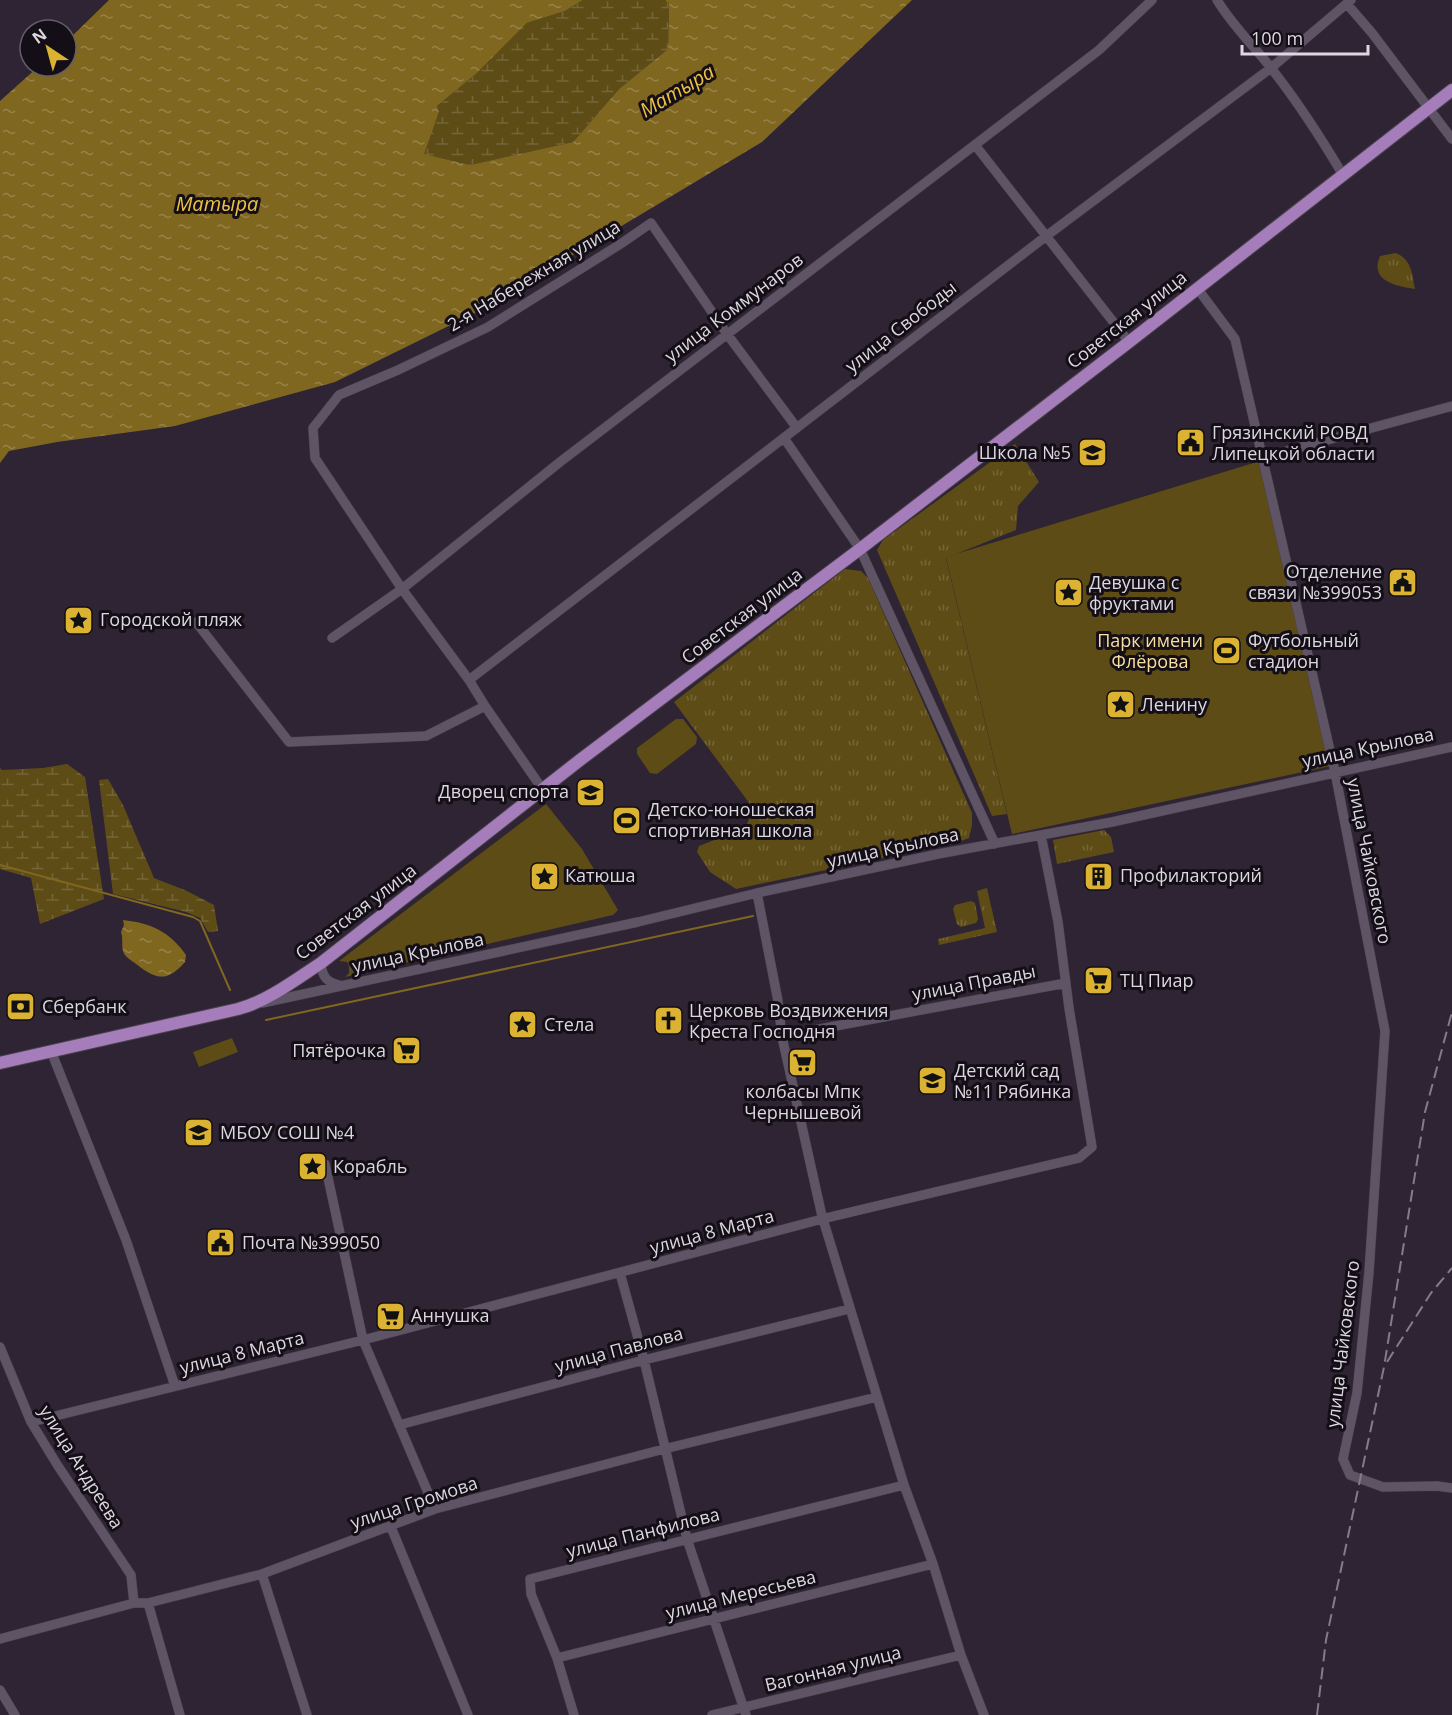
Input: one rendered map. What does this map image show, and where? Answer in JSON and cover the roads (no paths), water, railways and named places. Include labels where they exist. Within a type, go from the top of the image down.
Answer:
[{"type":"main road","name":"Советская улица","points":[[0,1064],[248,1006],[285,987],[321,963],[543,790],[1129,342],[1428,107],[1451,94]]},
{"type":"street","name":"улица Коммунаров","points":[[332,638],[402,589],[560,462],[1099,50],[1152,0]]},
{"type":"street","points":[[1217,0],[1228,19],[1271,68],[1319,135],[1343,175]]},
{"type":"street","points":[[1349,2],[1452,139]]},
{"type":"street","name":"улица Свободы","points":[[470,680],[1045,237],[1271,68],[1349,2]]},
{"type":"street","points":[[975,144],[1045,237],[1129,342]]},
{"type":"street","name":"2-я Набережная улица","points":[[402,589],[315,458],[313,428],[339,395],[488,327],[651,223],[727,334]]},
{"type":"street","name":"улица Чайковского","points":[[1197,288],[1235,339],[1335,772],[1385,1031],[1368,1283],[1357,1393],[1343,1459],[1350,1475],[1383,1487],[1452,1488]]},
{"type":"street","points":[[727,334],[797,428]]},
{"type":"street","points":[[1261,458],[1452,406]]},
{"type":"street","points":[[784,438],[860,549],[994,844]]},
{"type":"street","points":[[402,589],[470,680],[485,706],[543,790]]},
{"type":"street","points":[[196,622],[289,742],[426,736],[485,706]]},
{"type":"street","name":"улица Крылова","points":[[248,1006],[626,925],[757,893],[1112,822],[1452,747]]},
{"type":"street","name":"улица 8 Марта","points":[[31,1422],[363,1340],[823,1219],[1079,1158],[1092,1147],[1066,983],[1059,922],[1041,835]]},
{"type":"street","points":[[757,893],[778,1001],[782,1036],[823,1219],[904,1485],[933,1564],[961,1655],[984,1715]]},
{"type":"street","name":"улица Крылова","points":[[321,963],[324,978],[330,983],[342,986]]},
{"type":"street","name":"улица Правды","points":[[782,1036],[1066,983]]},
{"type":"street","points":[[51,1051],[126,1240],[175,1386]]},
{"type":"street","points":[[325,1164],[363,1340],[435,1509]]},
{"type":"street","points":[[620,1273],[644,1360],[687,1539],[745,1712]]},
{"type":"street","name":"улица Павлова","points":[[399,1425],[849,1309]]},
{"type":"street","name":"улица Андреева","points":[[0,1347],[31,1422],[131,1575],[134,1603]]},
{"type":"street","name":"улица Громова","points":[[0,1639],[134,1603],[148,1603],[262,1574],[435,1509],[664,1449],[877,1397]]},
{"type":"street","name":"улица Панфилова","points":[[574,1715],[557,1658],[531,1594],[530,1579],[904,1485]]},
{"type":"street","points":[[391,1527],[468,1715]]},
{"type":"street","name":"улица Мересьева","points":[[557,1658],[933,1564]]},
{"type":"street","points":[[262,1574],[307,1715]]},
{"type":"street","points":[[148,1603],[180,1715]]},
{"type":"street","name":"Вагонная улица","points":[[712,1715],[745,1712],[961,1655]]},
{"type":"street","points":[[0,1690],[15,1715]]},
{"type":"water","name":"Матыра","points":[[109,0],[583,0],[565,11],[527,23],[477,73],[437,106],[439,112],[424,154],[470,165],[573,142],[619,89],[668,49],[669,4],[665,0],[912,0],[762,142],[481,310],[335,382],[175,426],[9,451],[0,463],[0,101],[26,78],[78,78],[78,30]]},
{"type":"water","points":[[123,920],[159,930],[180,947],[186,955],[185,962],[164,977],[153,975],[140,967],[127,957],[122,947]]},
{"type":"waterway","points":[[0,865],[193,917],[200,921],[230,990]]},
{"type":"waterway","points":[[266,1020],[753,916]]},
{"type":"railway","points":[[1317,1715],[1326,1640],[1384,1367],[1425,1112],[1452,1012]]},
{"type":"railway","points":[[1387,1362],[1431,1293],[1452,1268]]},
{"type":"place","name":"Грязинский РОВД Липецкой области","points":[[1191,443]]},
{"type":"place","name":"Школа №5","points":[[1092,453]]},
{"type":"place","name":"Отделение связи №399053","points":[[1403,582]]},
{"type":"place","name":"Девушка с фруктами","points":[[1068,593]]},
{"type":"place","name":"Городской пляж","points":[[79,620]]},
{"type":"place","name":"Футбольный стадион","points":[[1227,651]]},
{"type":"place","name":"Ленину","points":[[1120,705]]},
{"type":"place","name":"Дворец спорта","points":[[590,792]]},
{"type":"place","name":"Детско-юношеская спортивная школа","points":[[627,820]]},
{"type":"place","name":"Катюша","points":[[544,876]]},
{"type":"place","name":"Профилакторий","points":[[1099,876]]},
{"type":"place","name":"ТЦ Пиар","points":[[1099,981]]},
{"type":"place","name":"Сбербанк","points":[[21,1007]]},
{"type":"place","name":"Церковь Воздвижения Креста Господня","points":[[668,1021]]},
{"type":"place","name":"Стела","points":[[523,1025]]},
{"type":"place","name":"Пятёрочка","points":[[407,1051]]},
{"type":"place","name":"колбасы Мпк Чернышевой","points":[[803,1063]]},
{"type":"place","name":"Детский сад №11 Рябинка","points":[[933,1081]]},
{"type":"place","name":"МБОУ СОШ №4","points":[[199,1133]]},
{"type":"place","name":"Корабль","points":[[312,1167]]},
{"type":"place","name":"Почта №399050","points":[[221,1243]]},
{"type":"place","name":"Аннушка","points":[[390,1316]]},
{"type":"park label","name":"Парк имени Флёрова","points":[[1150,651]]}]
